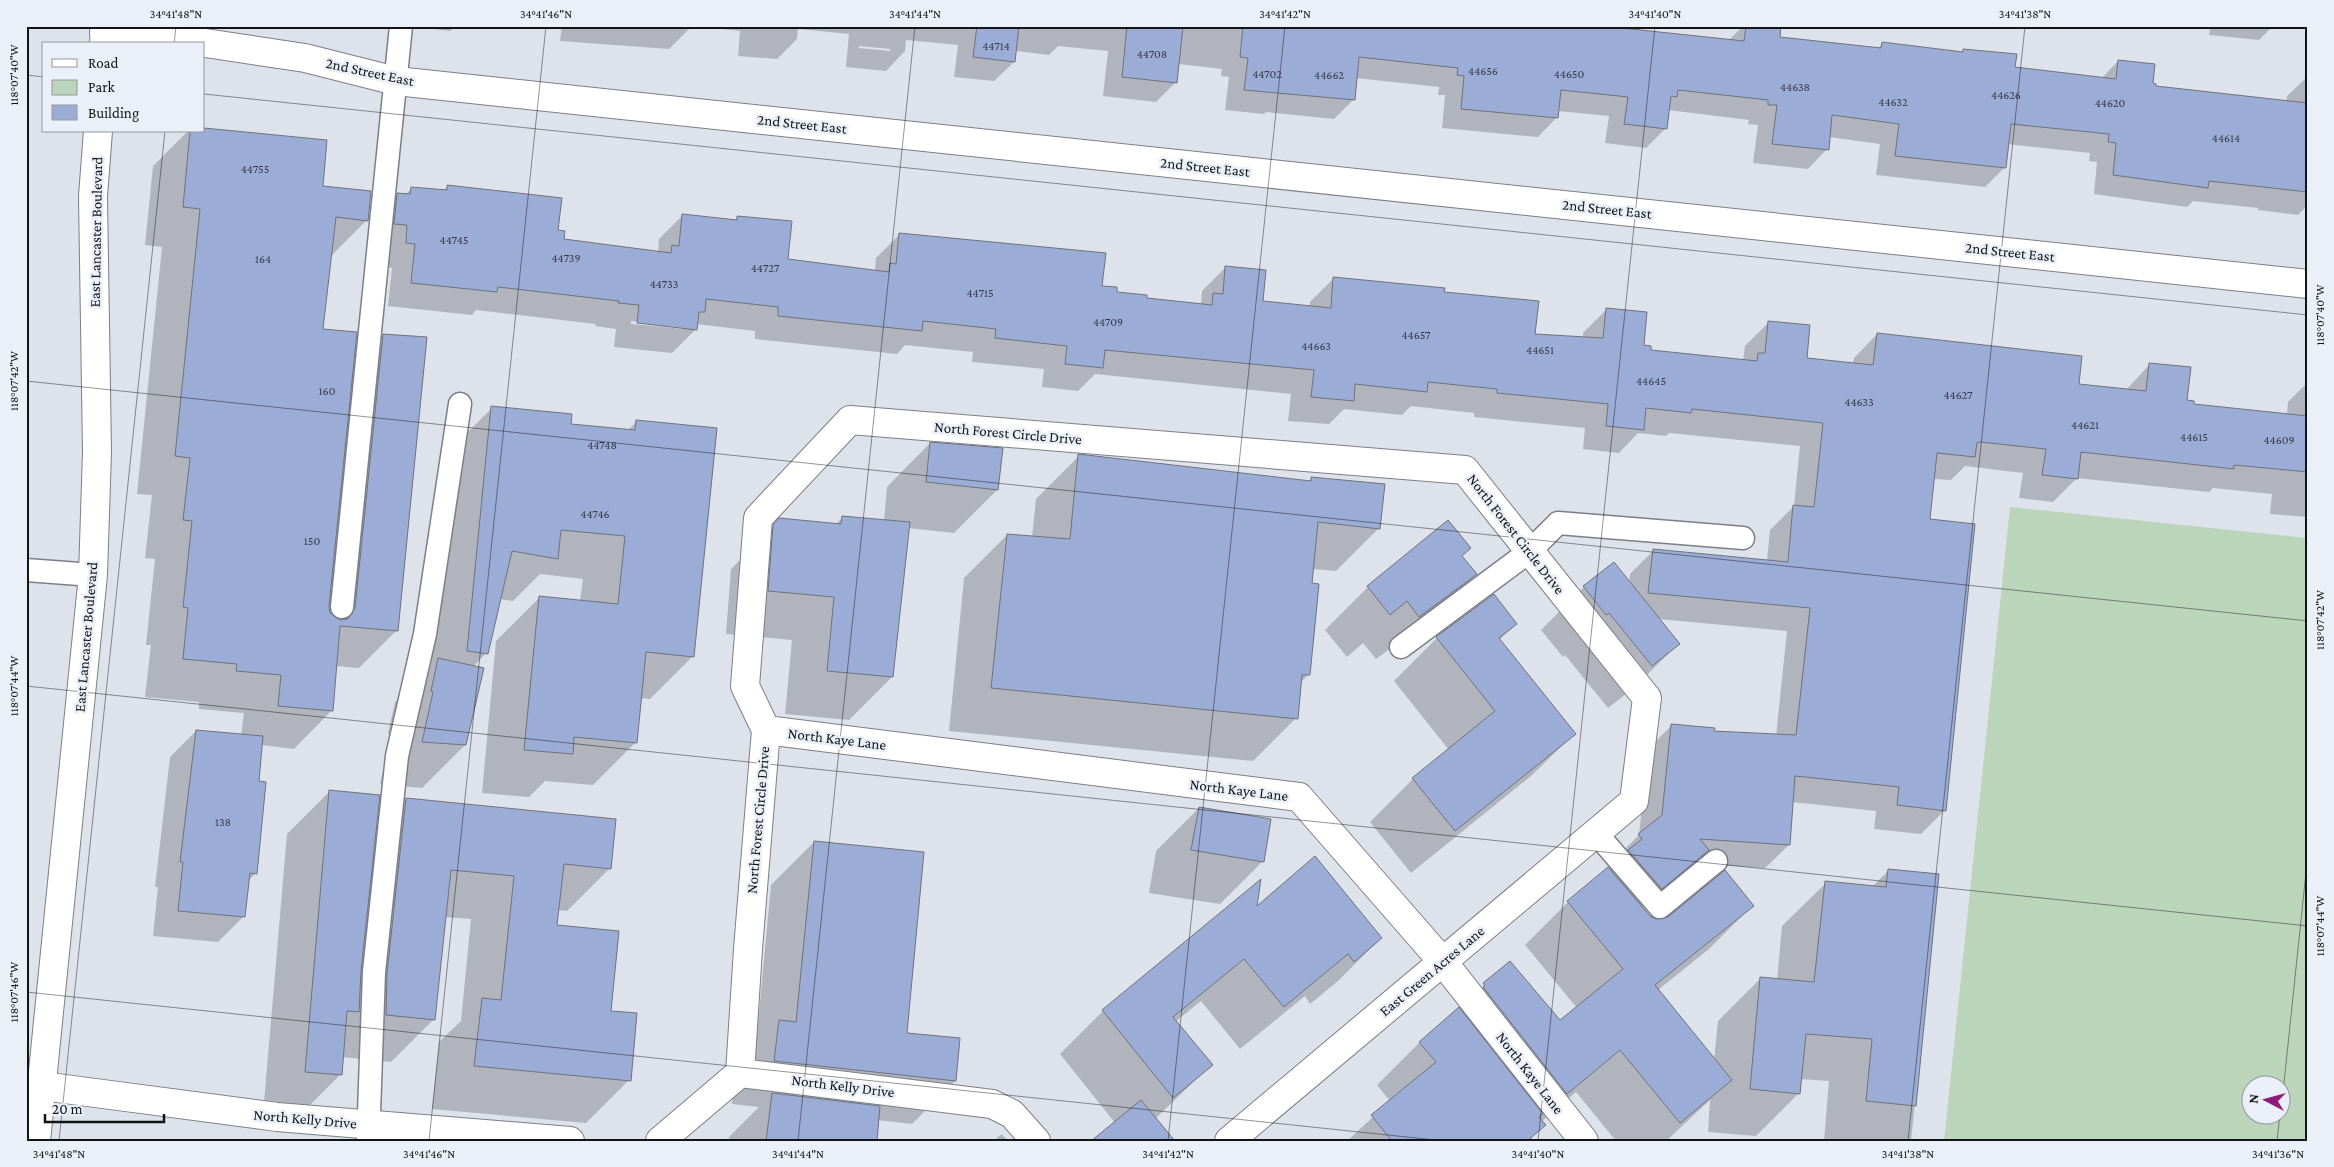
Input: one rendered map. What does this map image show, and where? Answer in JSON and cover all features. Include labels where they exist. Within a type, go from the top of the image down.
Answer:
[{"type":"street","name":"2nd Street East","points":[[104,34],[172,38],[199,42]]},
{"type":"street","name":"2nd Street East","points":[[205,43],[305,58],[396,81],[2308,284]]},
{"type":"street","name":"East Lancaster Boulevard","points":[[36,1141],[93,575],[97,452],[93,196],[98,132]]},
{"type":"street","name":"North Forest Circle Drive","points":[[740,1073],[748,939],[766,730],[745,686],[758,518],[850,420],[1465,470],[1647,698],[1634,801]]},
{"type":"street","name":"North Kaye Lane","points":[[766,730],[1299,797],[1443,962],[1584,1141]]},
{"type":"street","name":"East Green Acres Lane","points":[[1229,1141],[1634,801]]},
{"type":"street","name":"North Kelly Drive","points":[[740,1073],[992,1104],[1012,1114],[1036,1141]]},
{"type":"street","points":[[660,1141],[740,1073]]},
{"type":"street","name":"North Kelly Drive","points":[[42,1086],[277,1117],[369,1133],[570,1141]]},
{"type":"lane","points":[[342,607],[401,26]]},
{"type":"lane","points":[[369,1133],[374,972],[397,756],[425,634],[460,404]]},
{"type":"lane","points":[[1401,646],[1530,551],[1558,523],[1743,538]]},
{"type":"lane","points":[[26,570],[93,575]]},
{"type":"lane","points":[[1596,833],[1660,907],[1716,861]]},
{"type":"green space","points":[[2010,507],[2308,538],[2308,1141],[1944,1141]]},
{"type":"building","points":[[977,26],[1019,26],[1015,62],[973,57]]},
{"type":"building","points":[[1127,26],[1183,26],[1177,83],[1122,77]]},
{"type":"building","points":[[1243,26],[1603,26],[1744,41],[1746,26],[1781,26],[1780,37],[1881,48],[1882,42],[1963,52],[1963,49],[2017,54],[2015,67],[2116,79],[2118,60],[2155,64],[2153,83],[2156,86],[2308,103],[2308,192],[2209,181],[2208,188],[2113,175],[2116,143],[2108,142],[2109,134],[2011,124],[2006,168],[1895,156],[1899,124],[1832,115],[1829,150],[1772,144],[1777,105],[1768,105],[1768,100],[1678,90],[1677,97],[1671,96],[1667,129],[1624,124],[1628,97],[1561,90],[1558,118],[1461,109],[1464,76],[1457,75],[1458,68],[1359,57],[1355,100],[1244,90],[1248,58],[1240,57]]},
{"type":"building","points":[[205,128],[327,140],[323,186],[371,191],[368,221],[336,217],[323,329],[357,332],[329,606],[330,613],[340,620],[348,619],[355,608],[383,334],[427,337],[398,631],[340,626],[333,711],[278,706],[281,675],[236,671],[237,664],[183,659],[188,608],[183,607],[192,521],[183,520],[190,458],[175,456],[200,209],[183,207],[190,132],[205,132]]},
{"type":"building","points":[[447,185],[562,198],[558,230],[565,231],[564,239],[671,253],[672,245],[679,246],[682,214],[737,220],[737,216],[792,221],[788,259],[889,272],[890,263],[896,264],[899,233],[1106,253],[1102,286],[1117,287],[1117,292],[1147,295],[1147,298],[1212,305],[1213,293],[1223,294],[1225,266],[1266,270],[1263,301],[1331,308],[1333,277],[1445,288],[1444,292],[1539,301],[1535,334],[1603,338],[1606,308],[1647,312],[1644,345],[1651,346],[1651,350],[1757,361],[1758,353],[1765,353],[1768,321],[1810,325],[1807,358],[1873,365],[1877,333],[2082,356],[2079,384],[2146,391],[2149,363],[2191,367],[2187,400],[2194,401],[2194,404],[2308,416],[2308,472],[2234,465],[2234,469],[2081,452],[2078,479],[2042,475],[2046,449],[1980,442],[1977,443],[1975,457],[1937,453],[1930,519],[1975,524],[1946,811],[1897,805],[1899,787],[1795,776],[1790,845],[1700,839],[1709,850],[1662,889],[1628,850],[1642,839],[1638,834],[1662,815],[1671,724],[1715,728],[1714,731],[1796,735],[1810,608],[1648,593],[1653,549],[1788,562],[1793,505],[1814,507],[1823,423],[1692,409],[1691,413],[1646,408],[1644,430],[1606,426],[1608,404],[1497,393],[1497,389],[1428,382],[1427,392],[1355,384],[1354,401],[1311,397],[1314,370],[1105,350],[1103,368],[1065,364],[1067,346],[995,338],[996,329],[923,321],[922,331],[835,322],[778,316],[778,307],[706,299],[705,312],[699,312],[697,330],[637,323],[639,305],[618,303],[619,301],[498,287],[497,292],[411,283],[415,244],[406,243],[407,225],[394,224],[397,193],[410,194],[411,187],[447,190]]},
{"type":"building","points":[[491,406],[572,414],[571,424],[635,430],[636,420],[717,428],[694,657],[646,652],[637,743],[574,737],[573,754],[524,750],[539,596],[618,604],[625,536],[561,530],[558,559],[512,551],[488,654],[467,651]]},
{"type":"building","points":[[930,442],[1003,448],[998,490],[926,482]]},
{"type":"building","points":[[1078,454],[1311,481],[1311,477],[1385,484],[1380,529],[1318,522],[1312,583],[1319,584],[1310,675],[1302,675],[1298,719],[991,688],[1007,534],[1070,539]]},
{"type":"building","points":[[842,516],[910,522],[893,677],[827,671],[834,597],[768,591],[773,525],[779,518],[841,524]]},
{"type":"building","points":[[1448,520],[1471,548],[1462,556],[1477,574],[1419,617],[1407,601],[1390,615],[1367,586]]},
{"type":"building","points":[[1614,562],[1680,644],[1652,666],[1609,613],[1606,615],[1583,586]]},
{"type":"building","points":[[1494,594],[1517,624],[1499,638],[1576,734],[1455,831],[1412,778],[1495,711],[1436,637]]},
{"type":"building","points":[[438,658],[484,668],[466,745],[422,742]]},
{"type":"building","points":[[196,730],[263,736],[259,781],[266,782],[257,874],[250,873],[245,917],[178,911],[183,862],[180,862]]},
{"type":"building","points":[[329,790],[380,795],[361,971],[359,1012],[347,1011],[342,1075],[305,1072]]},
{"type":"building","points":[[406,798],[616,819],[611,869],[564,864],[557,925],[619,931],[611,1011],[637,1013],[631,1081],[474,1066],[482,998],[501,1000],[514,876],[451,870],[435,1020],[386,1015],[387,973]]},
{"type":"building","points":[[1199,807],[1271,819],[1264,862],[1191,850]]},
{"type":"building","points":[[814,841],[924,852],[907,1033],[960,1038],[956,1081],[774,1061],[779,1020],[796,1022]]},
{"type":"building","points":[[1315,856],[1382,938],[1354,962],[1348,954],[1284,1007],[1244,959],[1173,1017],[1213,1065],[1173,1098],[1102,1010],[1261,879],[1257,906]]},
{"type":"building","points":[[1608,867],[1650,916],[1656,919],[1668,917],[1725,870],[1754,906],[1655,985],[1732,1080],[1680,1123],[1620,1050],[1567,1094],[1483,987],[1485,986],[1483,983],[1510,961],[1560,1020],[1623,969],[1567,901]]},
{"type":"building","points":[[1888,869],[1939,874],[1916,1106],[1866,1101],[1872,1039],[1806,1034],[1800,1094],[1750,1089],[1760,977],[1814,982],[1825,881],[1886,887]]},
{"type":"building","points":[[1459,1007],[1543,1114],[1539,1117],[1546,1125],[1527,1141],[1392,1141],[1371,1115],[1436,1062],[1419,1042]]},
{"type":"building","points":[[772,1093],[880,1106],[877,1141],[766,1141]]},
{"type":"building","points":[[1141,1100],[1175,1141],[1091,1141]]}]
